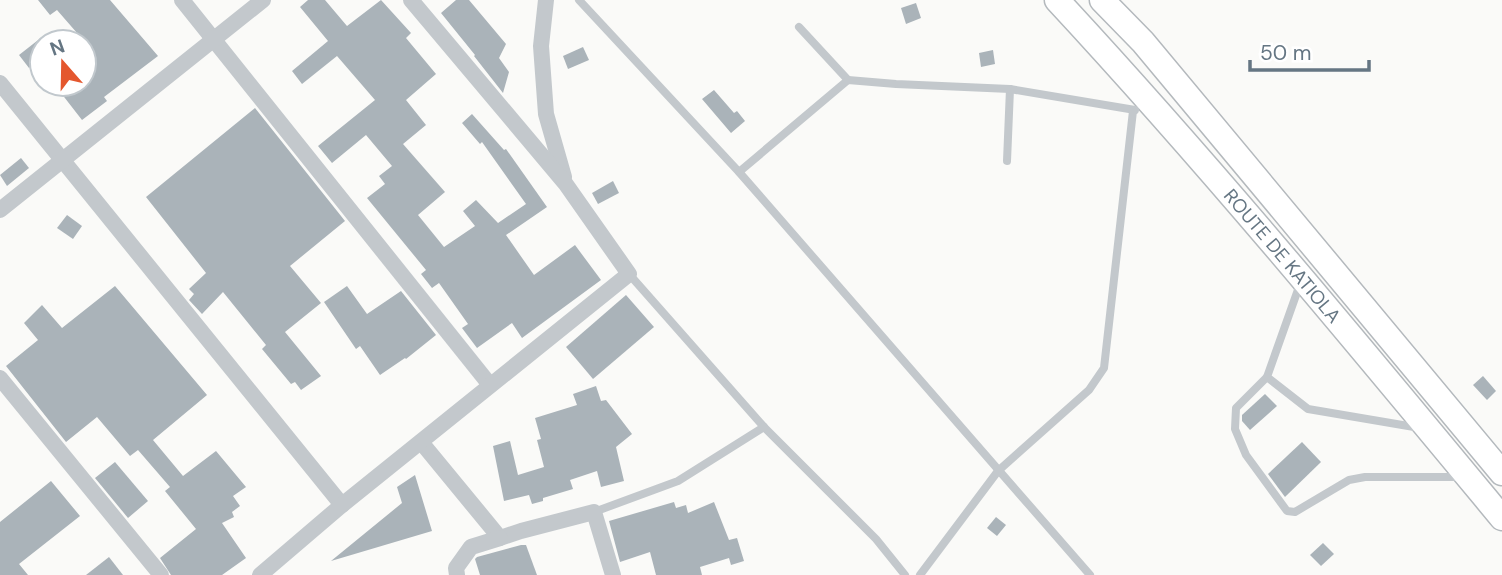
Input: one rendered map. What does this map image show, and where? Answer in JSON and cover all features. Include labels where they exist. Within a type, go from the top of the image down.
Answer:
[{"type":"highway","name":"ROUTE DE KATIOLA","points":[[1057,0],[1142,106],[1302,278],[1502,518]]},
{"type":"highway","name":"ROUTE DE KATIOLA","points":[[1102,0],[1143,43],[1502,473]]},
{"type":"street","points":[[182,0],[490,385]]},
{"type":"street","points":[[0,210],[263,0]]},
{"type":"street","points":[[260,575],[342,505],[629,274],[565,183],[411,0]]},
{"type":"street","points":[[546,0],[541,47],[547,114],[565,183]]},
{"type":"street","points":[[0,83],[342,505]]},
{"type":"street","points":[[0,378],[162,575]]},
{"type":"street","points":[[421,442],[500,538]]},
{"type":"street","points":[[457,575],[456,568],[471,547],[594,512],[613,575]]},
{"type":"lane","points":[[579,0],[738,172],[1090,575]]},
{"type":"lane","points":[[799,27],[848,80],[1010,89],[1142,106],[1104,368],[1089,390],[998,471],[920,575]]},
{"type":"lane","points":[[738,172],[848,80]]},
{"type":"lane","points":[[1007,161],[1010,89]]},
{"type":"lane","points":[[629,274],[764,427],[876,539],[905,575]]},
{"type":"lane","points":[[1302,278],[1267,377],[1236,408],[1235,429],[1246,455],[1287,511],[1295,512],[1349,480],[1365,477],[1468,477]]},
{"type":"lane","points":[[1267,377],[1308,409],[1426,429]]},
{"type":"lane","points":[[594,512],[678,481],[764,427]]},
{"type":"building","points":[[38,0],[110,0],[158,56],[104,97],[107,101],[82,120],[65,98],[98,98],[98,28],[73,28],[57,10],[50,15]]},
{"type":"building","points":[[308,0],[325,0],[347,26],[381,0],[411,33],[406,38],[436,74],[406,100],[426,125],[403,144],[445,192],[418,215],[444,247],[475,226],[463,211],[476,200],[498,223],[526,204],[482,142],[480,144],[462,123],[472,114],[504,150],[506,149],[547,207],[506,235],[534,275],[575,245],[601,280],[522,338],[512,323],[477,348],[462,328],[468,324],[439,283],[432,288],[421,274],[426,270],[367,198],[385,184],[379,176],[392,166],[366,135],[332,163],[318,146],[375,100],[337,56],[302,84],[292,71],[328,41],[300,7]]},
{"type":"building","points":[[456,0],[469,0],[506,44],[499,58],[509,72],[503,93],[441,13]]},
{"type":"building","points":[[916,3],[921,18],[906,24],[901,8]]},
{"type":"building","points":[[583,47],[589,60],[568,69],[563,56]]},
{"type":"building","points":[[28,48],[28,67],[19,55]]},
{"type":"building","points":[[993,50],[995,64],[981,67],[979,53]]},
{"type":"building","points":[[714,90],[734,113],[737,111],[745,121],[731,133],[702,99]]},
{"type":"building","points":[[255,108],[345,221],[290,266],[321,303],[285,332],[321,376],[301,390],[295,382],[291,384],[262,349],[266,345],[223,292],[202,314],[189,300],[194,294],[189,289],[206,273],[146,197]]},
{"type":"building","points":[[21,158],[29,168],[7,186],[0,175]]},
{"type":"building","points":[[613,181],[619,193],[598,204],[592,193]]},
{"type":"building","points":[[67,215],[82,226],[73,239],[57,228]]},
{"type":"building","points":[[115,286],[207,395],[153,440],[183,476],[216,451],[246,487],[233,496],[240,506],[232,512],[234,517],[222,523],[246,558],[222,575],[171,575],[160,558],[196,529],[165,491],[170,487],[138,450],[130,456],[97,417],[66,442],[6,366],[38,340],[24,323],[42,305],[62,328]]},
{"type":"building","points":[[347,286],[367,314],[401,291],[436,335],[380,375],[360,346],[356,349],[324,302]]},
{"type":"building","points":[[626,295],[654,327],[593,379],[566,347]]},
{"type":"building","points":[[1483,376],[1496,391],[1487,400],[1473,385]]},
{"type":"building","points":[[596,386],[601,401],[606,400],[632,434],[616,447],[624,481],[601,487],[597,471],[570,480],[573,489],[543,498],[543,501],[532,504],[529,495],[504,501],[493,446],[510,441],[518,475],[544,467],[537,440],[541,439],[535,418],[577,405],[573,394]]},
{"type":"building","points":[[1265,394],[1277,406],[1250,430],[1242,421],[1242,415]]},
{"type":"building","points":[[1302,442],[1321,462],[1285,497],[1268,474]]},
{"type":"building","points":[[115,462],[148,501],[128,518],[95,478]]},
{"type":"building","points":[[415,475],[432,531],[331,561],[402,503],[397,487]]},
{"type":"building","points":[[51,481],[80,516],[19,564],[28,575],[0,575],[0,522]]},
{"type":"building","points":[[674,502],[676,508],[686,505],[688,513],[714,502],[729,540],[737,538],[744,561],[731,565],[729,558],[700,567],[702,575],[656,575],[650,552],[620,562],[609,521]]},
{"type":"building","points":[[996,517],[1006,525],[997,536],[987,528]]},
{"type":"building","points":[[1323,543],[1334,554],[1321,566],[1310,555]]},
{"type":"building","points":[[526,545],[537,575],[480,575],[475,559],[477,557]]},
{"type":"building","points":[[109,557],[123,575],[86,575]]}]
